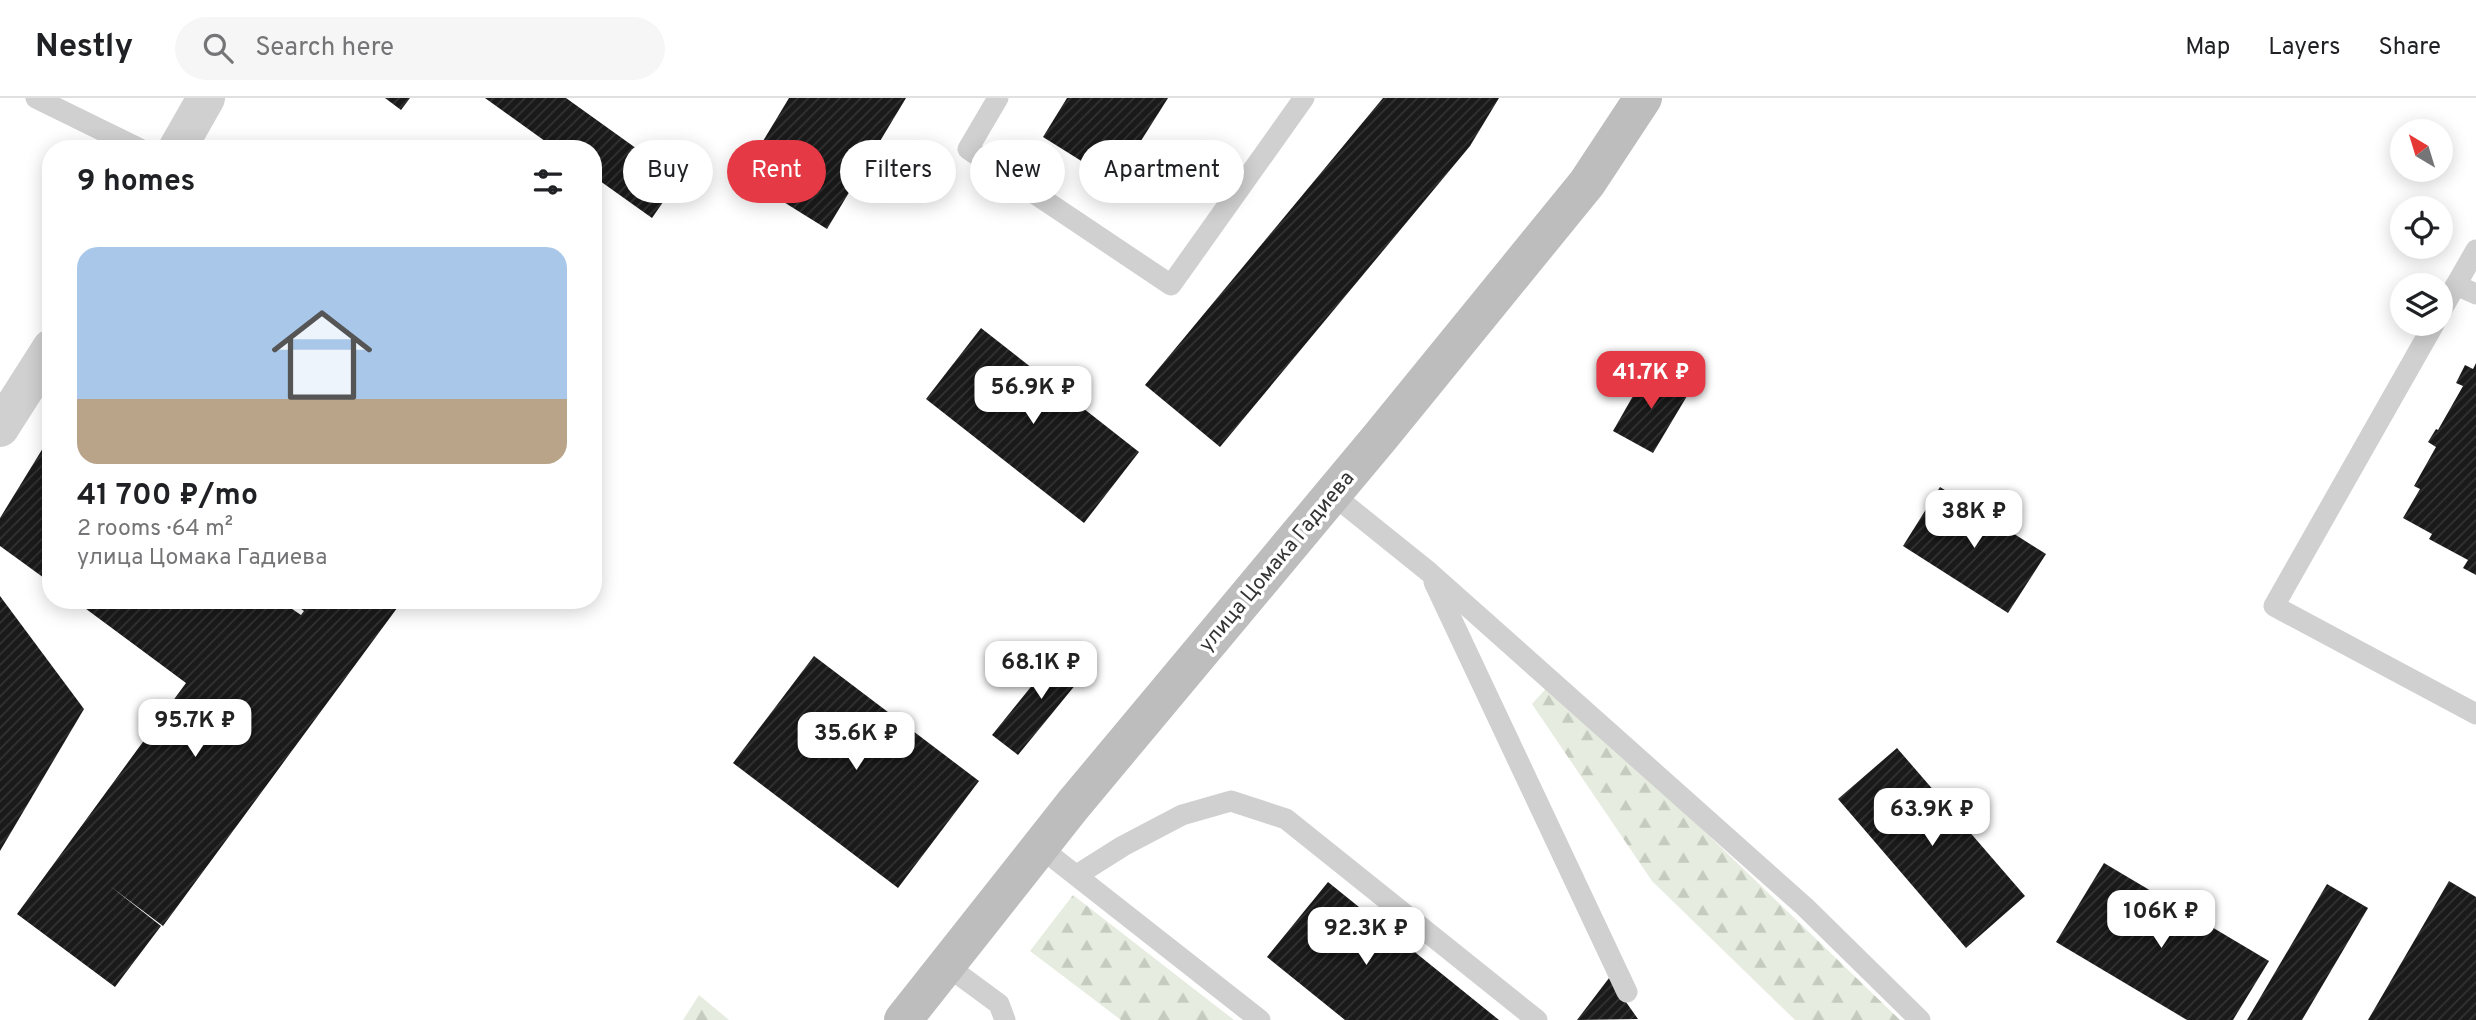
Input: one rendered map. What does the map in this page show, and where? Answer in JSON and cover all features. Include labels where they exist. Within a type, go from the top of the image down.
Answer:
[{"type":"main road","name":"улица Цомака Гадиева","points":[[903,1020],[1587,183],[1643,98]]},
{"type":"street","points":[[182,140],[205,98]]},
{"type":"street","points":[[0,428],[42,362]]},
{"type":"lane","points":[[36,98],[122,140]]},
{"type":"lane","points":[[998,98],[968,149],[1171,285],[1304,98]]},
{"type":"lane","points":[[2453,290],[2476,250]]},
{"type":"lane","points":[[2456,285],[2476,294]]},
{"type":"lane","points":[[2427,336],[2274,606],[2476,714]]},
{"type":"lane","points":[[1332,494],[1429,572],[1805,907],[1920,1020]]},
{"type":"lane","points":[[1429,572],[1627,992]]},
{"type":"lane","points":[[1077,875],[1123,846],[1182,815],[1231,801],[1286,818],[1537,1020]]},
{"type":"lane","points":[[1041,848],[1260,1020]]},
{"type":"lane","points":[[946,965],[999,1004],[1005,1020]]},
{"type":"green space","points":[[1551,683],[1900,1020],[1795,1020],[1652,881],[1532,704]]},
{"type":"green space","points":[[1073,895],[1234,1020],[1121,1020],[1030,951]]},
{"type":"green space","points":[[699,995],[729,1020],[683,1020]]},
{"type":"building","points":[[385,98],[410,98],[401,110]]},
{"type":"building","points":[[485,98],[566,98],[625,140],[623,197],[602,182],[602,140],[543,140]]},
{"type":"building","points":[[789,98],[906,98],[881,140],[840,140],[840,203],[843,203],[827,229],[785,203],[826,203],[826,140],[764,140]]},
{"type":"building","points":[[1067,98],[1168,98],[1142,140],[1079,140],[1079,160],[1065,151],[1065,140],[1048,140],[1043,137]]},
{"type":"building","points":[[1383,98],[1499,98],[1470,146],[1220,447],[1145,385]]},
{"type":"building","points":[[631,203],[662,203],[652,218]]},
{"type":"building","points":[[981,328],[1139,452],[1084,523],[926,399]]},
{"type":"building","points":[[2476,363],[2476,575],[2463,568],[2468,560],[2429,539],[2432,534],[2403,518],[2420,489],[2414,486],[2436,447],[2428,442],[2436,429],[2438,430],[2463,386],[2456,383],[2465,365],[2473,369]]},
{"type":"building","points":[[1649,368],[1690,391],[1653,453],[1613,431]]},
{"type":"building","points":[[42,450],[42,576],[0,546],[0,518]]},
{"type":"building","points":[[1940,487],[2046,554],[2008,613],[1903,546]]},
{"type":"building","points":[[0,596],[84,709],[0,851]]},
{"type":"building","points":[[86,609],[292,609],[301,615],[304,611],[301,609],[396,609],[163,926],[110,886],[161,926],[115,987],[17,914],[186,683]]},
{"type":"building","points":[[1064,646],[1090,667],[1018,755],[992,735]]},
{"type":"building","points":[[814,656],[979,781],[898,888],[733,763]]},
{"type":"building","points":[[1897,748],[2025,896],[1966,948],[1838,799]]},
{"type":"building","points":[[2104,863],[2269,961],[2233,1020],[2187,1020],[2056,942]]},
{"type":"building","points":[[2449,881],[2476,897],[2476,1020],[2368,1020]]},
{"type":"building","points":[[1328,882],[1499,1020],[1345,1020],[1267,957]]},
{"type":"building","points":[[2327,884],[2368,908],[2302,1020],[2247,1020]]},
{"type":"building","points":[[1609,978],[1638,1019],[1577,1020]]}]
